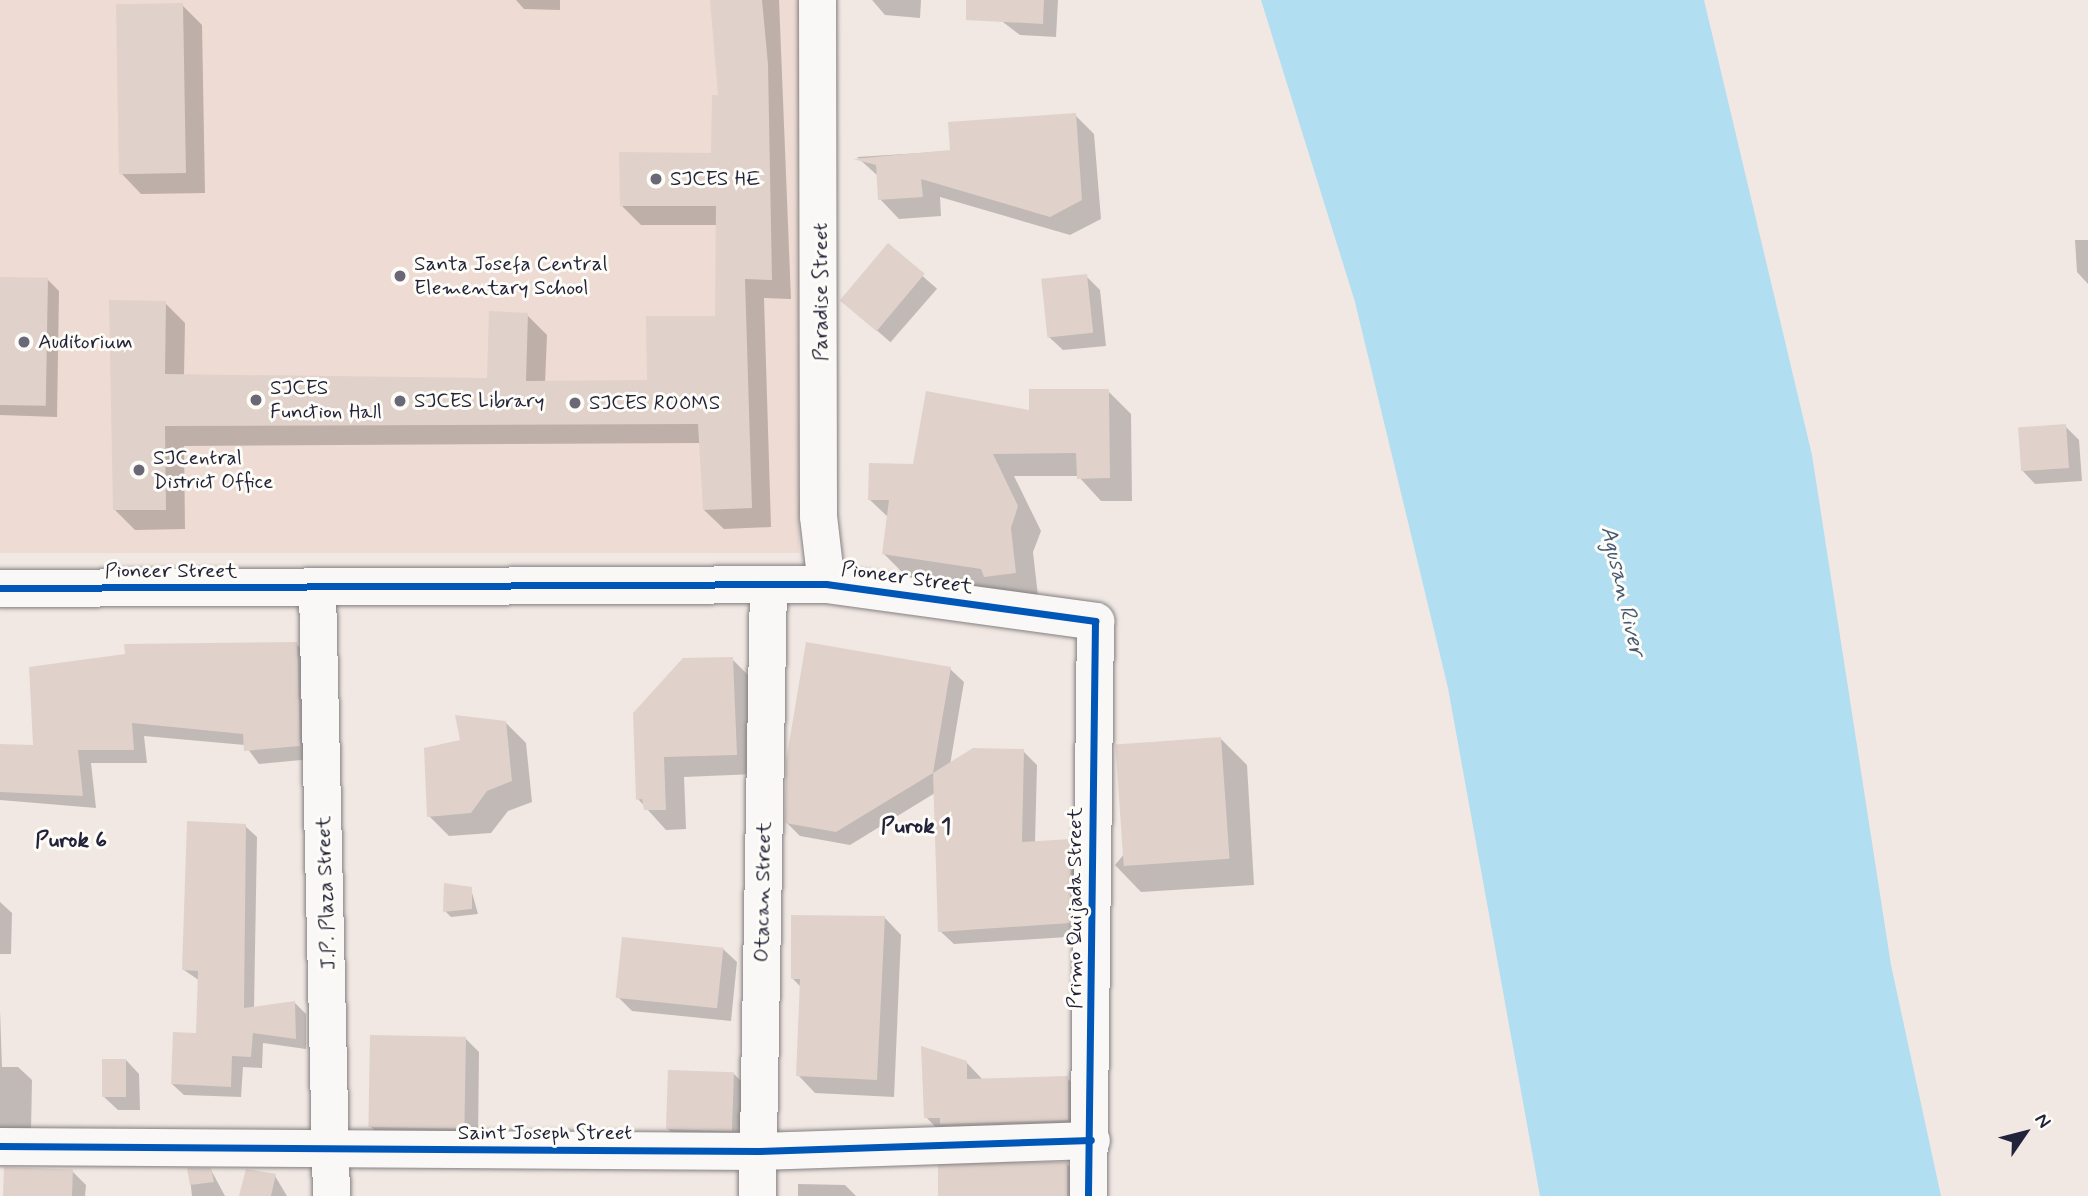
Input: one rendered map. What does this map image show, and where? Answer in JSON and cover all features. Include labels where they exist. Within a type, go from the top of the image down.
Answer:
[{"type":"street","name":"Paradise Street","points":[[817,0],[818,516],[826,584]]},
{"type":"street","name":"Pioneer Street","points":[[0,588],[317,590],[768,587],[826,584],[1095,621]]},
{"type":"street","name":"Otacan Street","points":[[757,1196],[768,587]]},
{"type":"street","name":"J.P. Plaza Street","points":[[317,590],[334,1150],[331,1196]]},
{"type":"street","name":"Primo Quijada Street","points":[[1088,1196],[1091,1140],[1095,621]]},
{"type":"street","name":"Saint Joseph Street","points":[[0,1146],[759,1151],[1091,1140]]},
{"type":"shaded area","name":"Santa Josefa Central Elementary School","points":[[0,0],[799,0],[799,553],[0,553]]},
{"type":"water","name":"Agusan River","points":[[1261,0],[1704,0],[1812,455],[1891,965],[1941,1196],[1540,1196],[1448,688],[1355,302]]},
{"type":"building","points":[[710,0],[762,0],[768,64],[772,280],[745,279],[752,508],[703,510],[698,424],[165,426],[166,510],[113,510],[109,300],[166,301],[165,374],[487,378],[489,311],[528,313],[526,381],[647,380],[646,316],[715,316],[716,206],[620,206],[619,152],[711,153],[712,95],[718,95]]},
{"type":"building","points":[[966,0],[1044,0],[1043,24],[966,20]]},
{"type":"building","points":[[183,3],[186,173],[119,174],[116,4]]},
{"type":"building","points":[[1076,113],[1082,200],[1050,217],[921,179],[923,197],[878,200],[876,165],[853,159],[950,150],[948,122]]},
{"type":"building","points":[[888,243],[925,274],[877,331],[840,300]]},
{"type":"building","points":[[1087,274],[1093,333],[1047,337],[1041,279]]},
{"type":"building","name":"Auditorium","points":[[0,277],[48,278],[46,406],[0,405]]},
{"type":"building","points":[[1029,389],[1109,389],[1110,478],[1077,479],[1076,453],[993,454],[1018,506],[1011,528],[1016,573],[984,577],[981,569],[882,554],[889,500],[868,500],[869,463],[913,464],[926,391],[1029,410]]},
{"type":"building","points":[[2066,424],[2069,468],[2021,471],[2018,427]]},
{"type":"building","points":[[297,642],[300,746],[244,751],[243,734],[132,723],[134,750],[78,750],[83,796],[0,792],[0,744],[33,745],[29,667],[125,654],[124,644]]},
{"type":"building","points":[[806,642],[951,667],[933,773],[836,832],[785,823],[786,761]]},
{"type":"building","points":[[733,657],[737,755],[664,757],[666,810],[644,810],[642,799],[636,800],[633,713],[683,658]]},
{"type":"building","points":[[455,715],[506,721],[512,781],[487,791],[471,813],[427,817],[424,748],[460,740]]},
{"type":"building","points":[[1221,737],[1230,859],[1124,866],[1115,744]]},
{"type":"building","points":[[973,748],[1024,749],[1022,842],[1071,839],[1070,923],[938,932],[933,773]]},
{"type":"building","points":[[187,821],[246,824],[244,1008],[295,1001],[296,1039],[253,1033],[251,1057],[232,1056],[231,1087],[171,1084],[173,1032],[196,1033],[198,971],[182,970]]},
{"type":"building","points":[[444,883],[472,887],[472,909],[443,912]]},
{"type":"building","points":[[791,915],[885,916],[877,1080],[796,1076],[800,979],[791,979]]},
{"type":"building","points":[[622,937],[723,948],[717,1008],[616,998]]},
{"type":"building","points":[[370,1035],[466,1037],[464,1129],[368,1127]]},
{"type":"building","points":[[921,1046],[967,1061],[967,1079],[1068,1076],[1068,1120],[940,1124],[940,1118],[924,1118]]},
{"type":"building","points":[[102,1059],[126,1059],[126,1097],[102,1097]]},
{"type":"building","points":[[668,1070],[734,1072],[732,1131],[666,1129]]},
{"type":"building","points":[[938,1162],[1067,1162],[1067,1196],[938,1196]]},
{"type":"building","points":[[4,1167],[73,1169],[72,1196],[3,1196]]},
{"type":"building","points":[[187,1168],[211,1168],[214,1182],[190,1185]]},
{"type":"building","points":[[246,1169],[276,1174],[271,1196],[239,1196]]},
{"type":"cycle path","points":[[0,588],[826,584],[1095,621],[1088,1196]]},
{"type":"cycle path","points":[[0,1146],[759,1151],[1091,1140]]},
{"type":"place","name":"SJCES HE","points":[[656,179]]},
{"type":"place","name":"Santa Josefa Central Elementary School","points":[[400,276]]},
{"type":"place","name":"Auditorium","points":[[24,342]]},
{"type":"place","name":"SJCES Function Hall","points":[[256,400]]},
{"type":"place","name":"SJCES Library","points":[[400,401]]},
{"type":"place","name":"SJCES ROOMS","points":[[575,403]]},
{"type":"place","name":"SJCentral District Office","points":[[139,470]]},
{"type":"district","name":"Purok 1","points":[[916,827]]},
{"type":"district","name":"Purok 6","points":[[71,841]]}]
